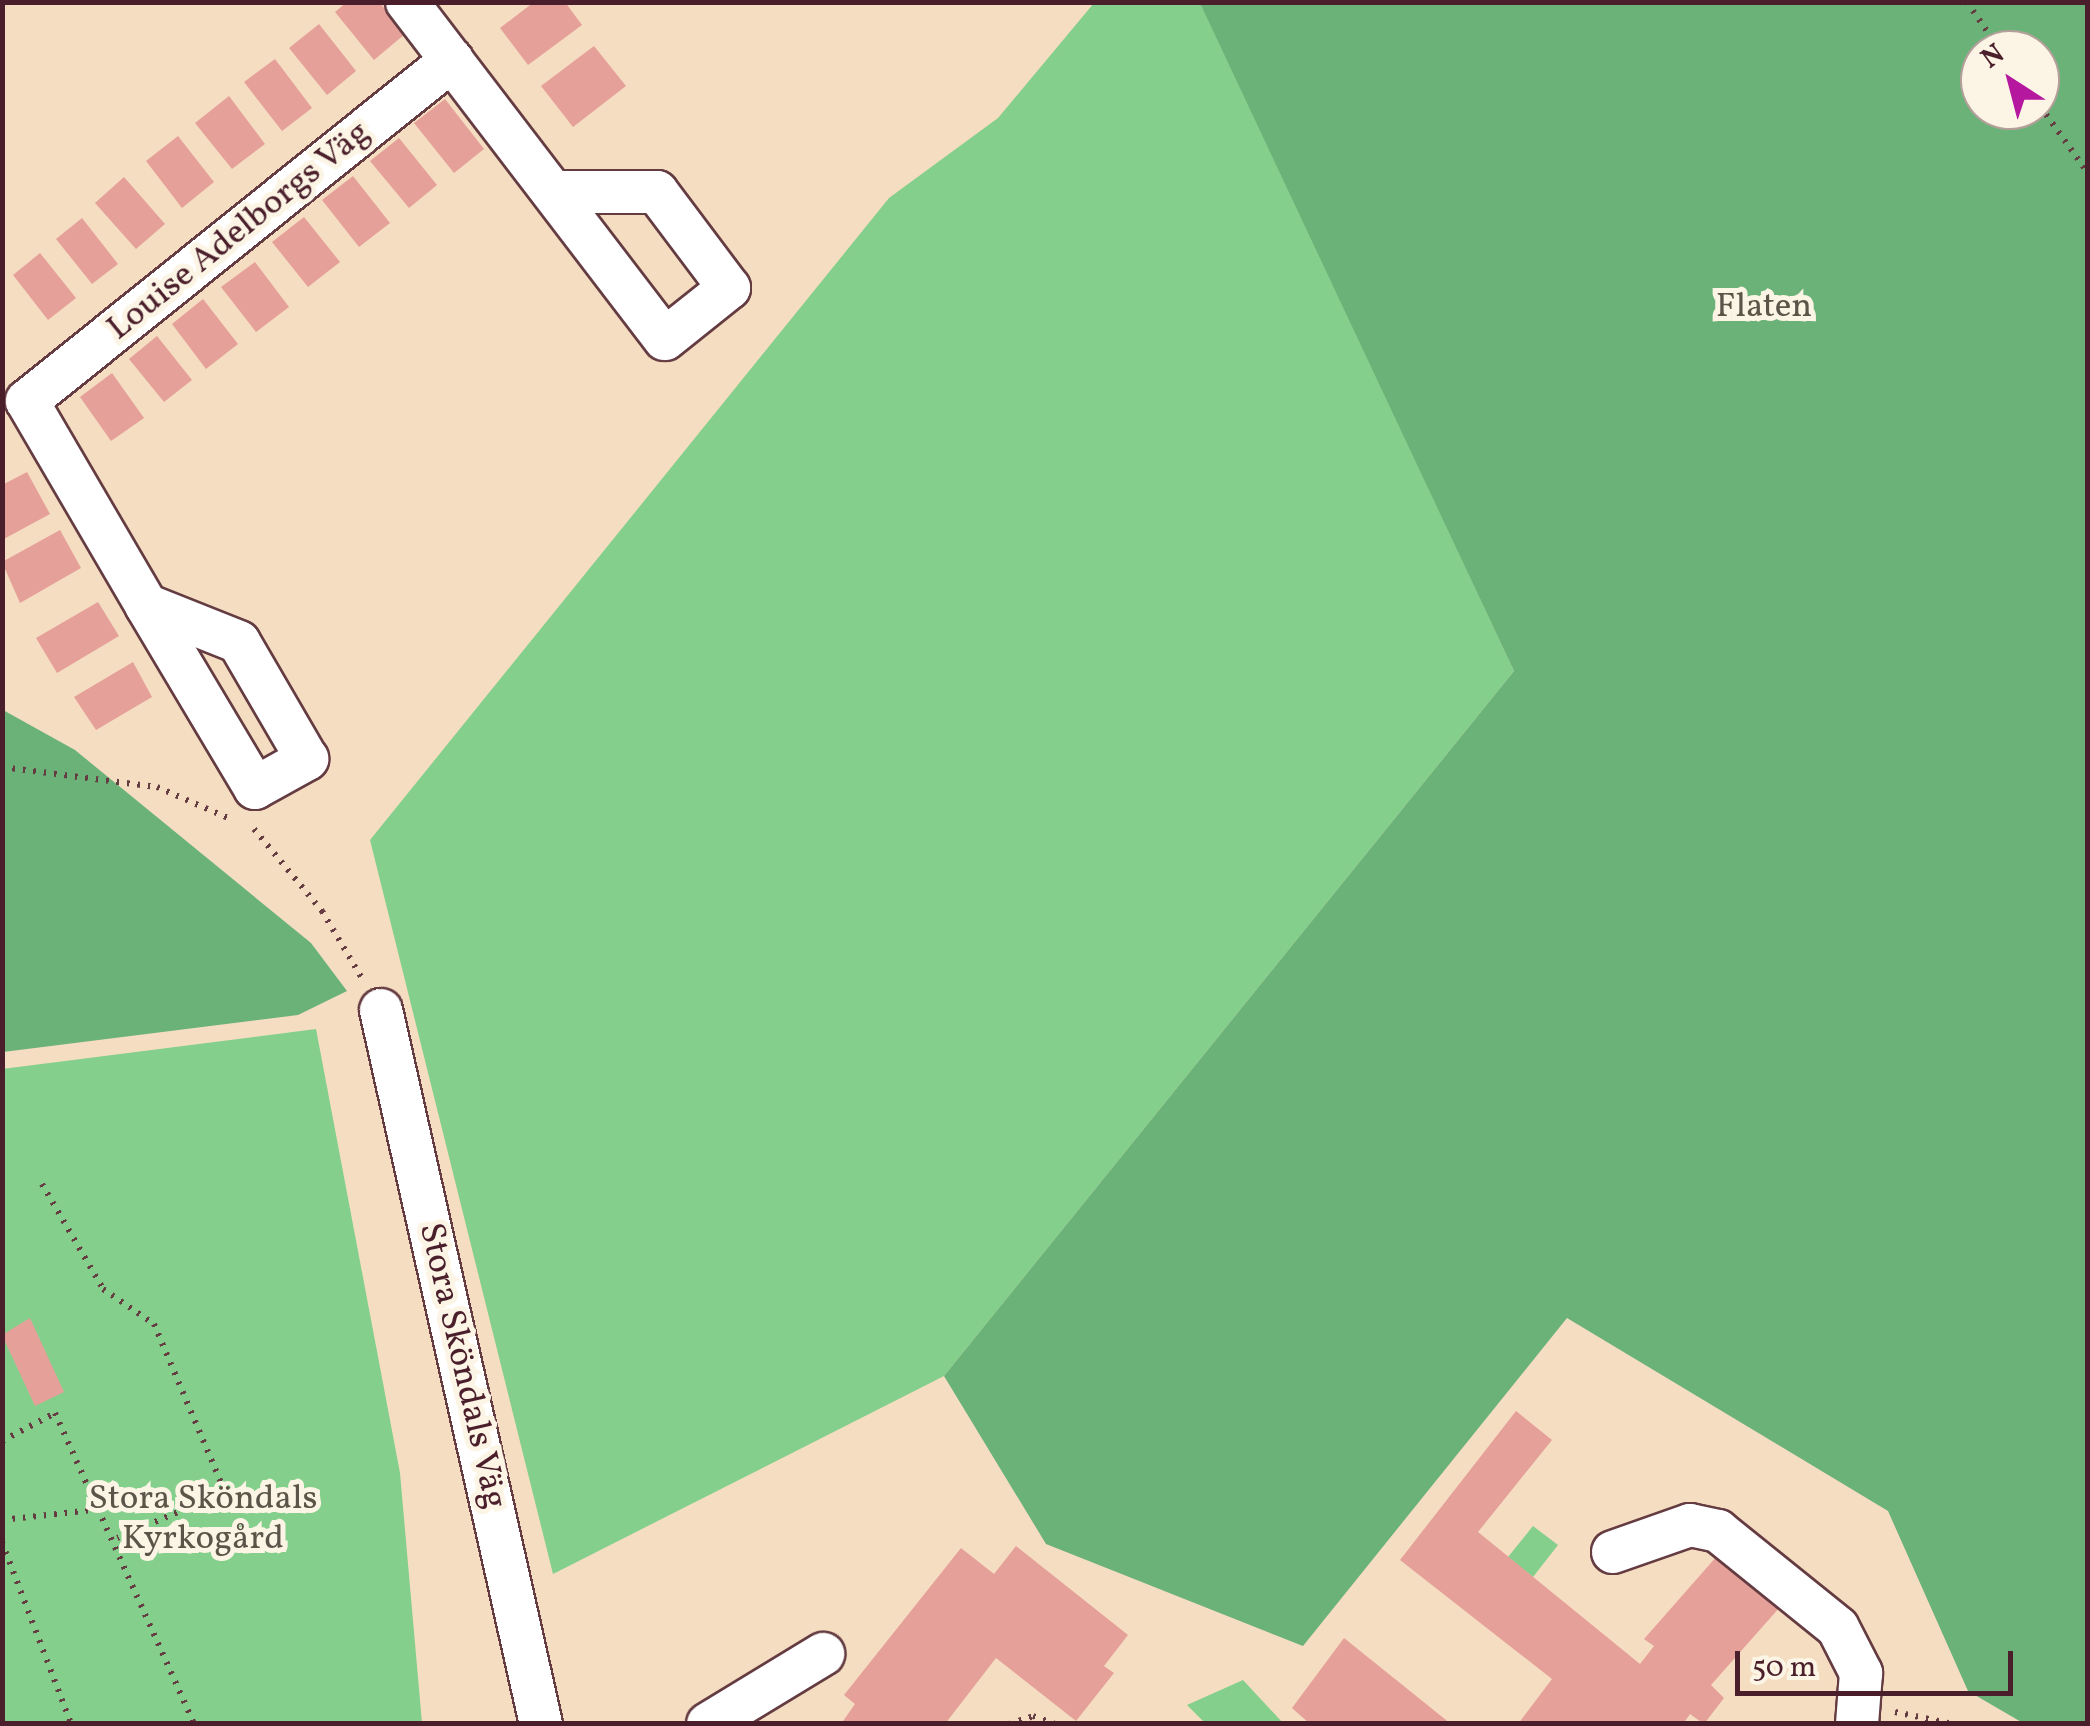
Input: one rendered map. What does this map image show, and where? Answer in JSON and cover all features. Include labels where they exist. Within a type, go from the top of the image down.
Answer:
[{"type":"street","points":[[406,2],[554,192]]},
{"type":"street","name":"Louise Adelborgs Väg","points":[[15,401],[452,60]]},
{"type":"street","points":[[15,401],[146,605]]},
{"type":"street","name":"Stora Sköndals Väg","points":[[381,1010],[541,1724]]},
{"type":"street","points":[[1613,1552],[1690,1525],[1718,1531],[1838,1628],[1861,1673],[1860,1714]]},
{"type":"street","points":[[708,1724],[824,1654]]},
{"type":"path","points":[[1967,2],[1986,30]]},
{"type":"path","points":[[2057,130],[2088,173]]},
{"type":"path","points":[[2,767],[157,787],[262,833],[381,1010]]},
{"type":"path","points":[[42,1184],[104,1289],[154,1324],[225,1492],[116,1538]]},
{"type":"path","points":[[2,1441],[56,1414],[116,1538],[194,1724]]},
{"type":"path","points":[[2,1520],[101,1509]]},
{"type":"path","points":[[2,1542],[71,1724]]},
{"type":"path","points":[[1860,1714],[1952,1724]]},
{"type":"path","points":[[1010,1724],[1033,1716],[1055,1724]]},
{"type":"green space","name":"Flaten","points":[[1094,3],[2087,3],[2087,929],[1293,198],[1514,671],[944,1376],[553,1574],[370,840],[889,198],[998,118]]},
{"type":"green space","name":"Flaten","points":[[1200,3],[2087,3],[2087,1723],[2023,1723],[1968,1691],[1888,1511],[1567,1318],[1303,1646],[1046,1544],[944,1376],[1514,671]]},
{"type":"green space","points":[[3,710],[75,750],[311,943],[347,991],[298,1015],[3,1052]]},
{"type":"green space","name":"Stora Sköndals Kyrkogård","points":[[316,1029],[400,1473],[422,1723],[3,1723],[2,1069]]},
{"type":"green space","points":[[1533,1526],[1558,1545],[1533,1577],[1508,1557]]},
{"type":"green space","points":[[1243,1680],[1283,1723],[1205,1723],[1187,1705]]},
{"type":"building","points":[[347,2],[379,2],[405,34],[374,60],[335,12]]},
{"type":"building","points":[[534,2],[565,2],[582,25],[528,65],[500,28]]},
{"type":"building","points":[[319,24],[356,71],[327,95],[289,48]]},
{"type":"building","points":[[594,46],[626,86],[573,127],[541,86]]},
{"type":"building","points":[[275,59],[312,108],[282,131],[244,82]]},
{"type":"building","points":[[229,96],[265,144],[232,169],[195,123]]},
{"type":"building","points":[[445,99],[484,149],[454,173],[414,123]]},
{"type":"building","points":[[178,136],[214,182],[182,208],[146,161]]},
{"type":"building","points":[[399,138],[437,185],[409,208],[370,161]]},
{"type":"building","points":[[353,176],[390,223],[359,247],[322,200]]},
{"type":"building","points":[[124,177],[165,224],[136,249],[95,203]]},
{"type":"building","points":[[304,217],[340,262],[308,287],[272,242]]},
{"type":"building","points":[[82,218],[118,264],[92,284],[56,239]]},
{"type":"building","points":[[40,253],[76,298],[48,320],[13,275]]},
{"type":"building","points":[[255,262],[289,307],[256,332],[221,287]]},
{"type":"building","points":[[203,299],[238,344],[206,369],[172,324]]},
{"type":"building","points":[[157,336],[192,380],[164,402],[129,359]]},
{"type":"building","points":[[112,373],[144,418],[111,441],[80,397]]},
{"type":"building","points":[[27,472],[50,514],[2,540],[2,485]]},
{"type":"building","points":[[60,530],[81,568],[20,603],[2,562]]},
{"type":"building","points":[[98,602],[119,636],[57,673],[36,638]]},
{"type":"building","points":[[133,662],[152,697],[96,730],[74,697]]},
{"type":"building","points":[[30,1318],[64,1392],[35,1406],[2,1335]]},
{"type":"building","points":[[1516,1411],[1552,1440],[1478,1532],[1640,1664],[1654,1646],[1644,1639],[1717,1556],[1780,1607],[1711,1685],[1724,1698],[1704,1724],[1690,1714],[1683,1724],[1518,1724],[1552,1679],[1400,1560]]},
{"type":"building","points":[[1016,1546],[1128,1635],[1104,1666],[1114,1673],[1076,1721],[996,1658],[945,1724],[841,1724],[855,1704],[844,1695],[961,1548],[994,1574]]},
{"type":"building","points":[[1344,1638],[1451,1724],[1310,1724],[1292,1708]]}]
